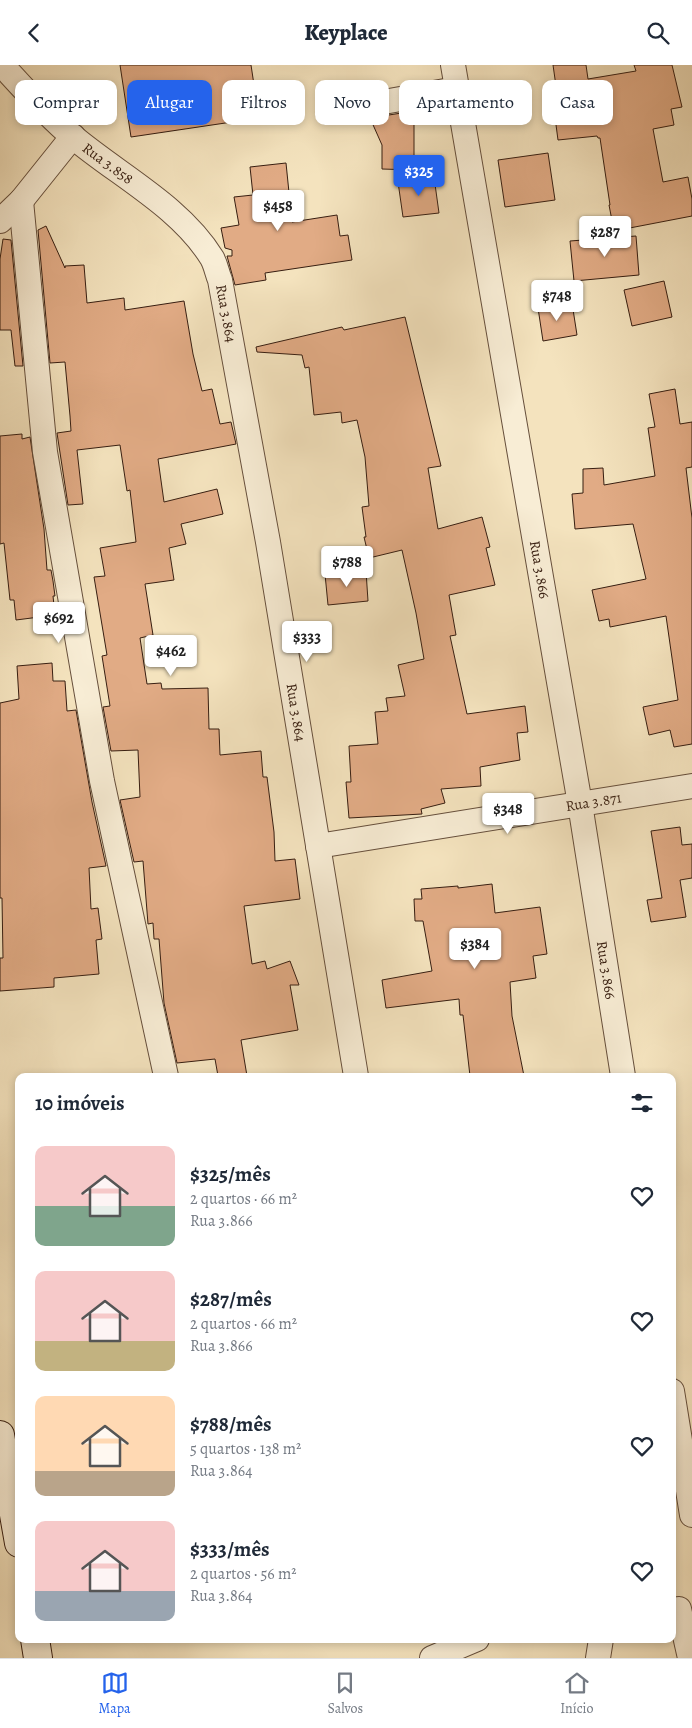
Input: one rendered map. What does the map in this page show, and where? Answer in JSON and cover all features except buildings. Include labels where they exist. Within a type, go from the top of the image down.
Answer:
[{"type":"main road","points":[[0,1435],[15,1520]]},
{"type":"main road","points":[[36,1643],[38,1658]]},
{"type":"street","name":"Rua 3.858","points":[[2,65],[47,114],[172,211],[199,240],[213,260]]},
{"type":"street","name":"Rua 3.866","points":[[453,65],[455,80]]},
{"type":"street","name":"Rua 3.866","points":[[462,125],[580,804],[623,1073]]},
{"type":"street","points":[[0,221],[21,201],[73,136]]},
{"type":"street","points":[[21,201],[46,453],[102,781],[165,1073]]},
{"type":"street","name":"Rua 3.864","points":[[213,260],[220,280],[268,542],[356,1073]]},
{"type":"street","name":"Rua 3.871","points":[[318,847],[692,786]]},
{"type":"street","points":[[676,1416],[692,1515]]},
{"type":"street","points":[[681,1609],[690,1658]]},
{"type":"street","points":[[446,1651],[467,1643]]},
{"type":"street","points":[[598,1658],[600,1643]]}]
